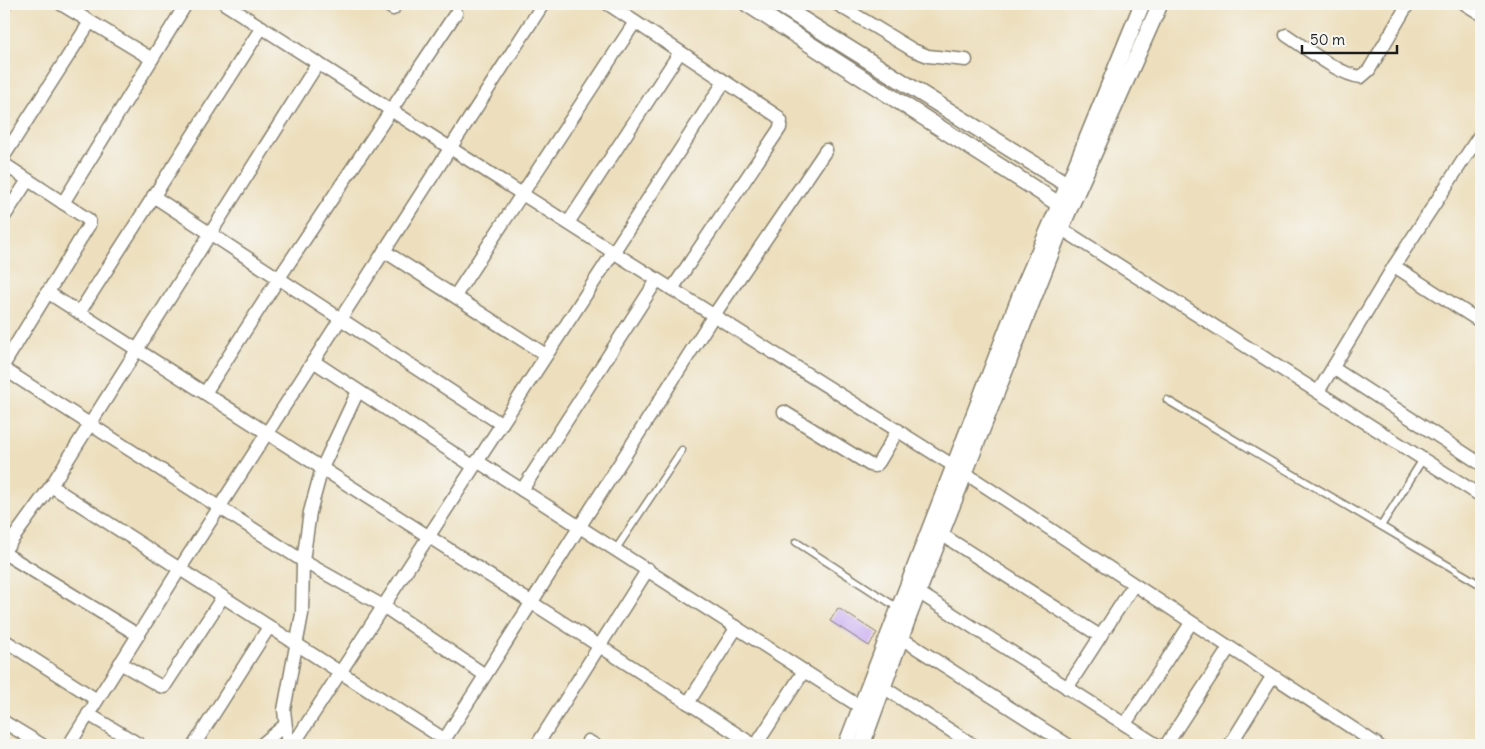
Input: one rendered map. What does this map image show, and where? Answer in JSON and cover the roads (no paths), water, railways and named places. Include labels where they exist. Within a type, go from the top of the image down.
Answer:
[{"type":"street","points":[[61,4],[152,59]]},
{"type":"street","points":[[63,203],[186,4]]},
{"type":"street","points":[[226,4],[613,252],[959,469],[1133,586],[1378,745]]},
{"type":"street","points":[[69,745],[179,570],[543,4]]},
{"type":"street","points":[[608,4],[777,116],[781,121],[780,128],[672,289]]},
{"type":"street","points":[[748,4],[1064,208]]},
{"type":"street","points":[[778,4],[1073,188]]},
{"type":"street","points":[[838,4],[913,50],[928,56],[966,60]]},
{"type":"street","points":[[1073,188],[1142,4]]},
{"type":"street","points":[[862,745],[866,711],[898,608],[959,469],[1056,225],[1160,4]]},
{"type":"street","points":[[1286,35],[1342,71],[1353,76],[1361,76],[1369,70],[1408,4]]},
{"type":"street","points":[[1465,4],[1481,14]]},
{"type":"street","points":[[205,393],[279,278],[456,13]]},
{"type":"street","points":[[4,156],[90,22]]},
{"type":"street","points":[[455,296],[635,22]]},
{"type":"street","points":[[79,313],[262,27]]},
{"type":"street","points":[[568,223],[680,52]]},
{"type":"street","points":[[138,635],[4,552],[51,486],[318,63]]},
{"type":"street","points":[[358,391],[322,468],[310,512],[303,561],[302,614],[284,710],[285,724],[297,744],[340,672],[724,82]]},
{"type":"street","points":[[1318,392],[1394,266],[1478,146],[1481,132]]},
{"type":"street","points":[[51,486],[222,598],[340,672],[442,742],[581,527],[714,315],[826,150]]},
{"type":"street","points":[[4,164],[89,220],[89,225],[4,364]]},
{"type":"street","points":[[4,218],[28,180]]},
{"type":"street","points":[[153,196],[501,424]]},
{"type":"street","points":[[1056,225],[1481,496]]},
{"type":"street","points":[[384,251],[546,355]]},
{"type":"street","points":[[1394,266],[1481,322]]},
{"type":"street","points":[[522,490],[658,280]]},
{"type":"street","points":[[47,292],[755,745],[804,671]]},
{"type":"street","points":[[313,361],[358,391],[648,569],[866,711]]},
{"type":"street","points":[[1333,368],[1481,464]]},
{"type":"street","points":[[4,369],[303,561],[383,606],[485,675]]},
{"type":"street","points":[[784,412],[870,465],[875,466],[898,430]]},
{"type":"street","points":[[846,745],[883,687],[941,534],[959,469]]},
{"type":"street","points":[[941,534],[1100,636]]},
{"type":"street","points":[[537,745],[648,569]]},
{"type":"street","points":[[1067,688],[1133,586]]},
{"type":"street","points":[[918,592],[1157,745]]},
{"type":"street","points":[[120,663],[164,687],[222,598]]},
{"type":"street","points":[[1125,724],[1191,623]]},
{"type":"street","points":[[194,745],[269,627]]},
{"type":"street","points":[[688,703],[737,627]]},
{"type":"street","points":[[901,638],[1068,745]]},
{"type":"street","points":[[4,640],[97,700]]},
{"type":"street","points":[[1166,745],[1229,648]]},
{"type":"street","points":[[1230,745],[1272,677]]},
{"type":"street","points":[[883,687],[973,745]]},
{"type":"street","points":[[88,714],[140,745]]},
{"type":"street","points":[[4,722],[42,745]]},
{"type":"street","points":[[261,745],[285,724]]},
{"type":"lane","points":[[1167,400],[1481,585]]},
{"type":"lane","points":[[616,549],[682,450]]},
{"type":"lane","points":[[1381,526],[1423,458]]},
{"type":"lane","points":[[796,542],[898,608]]}]
